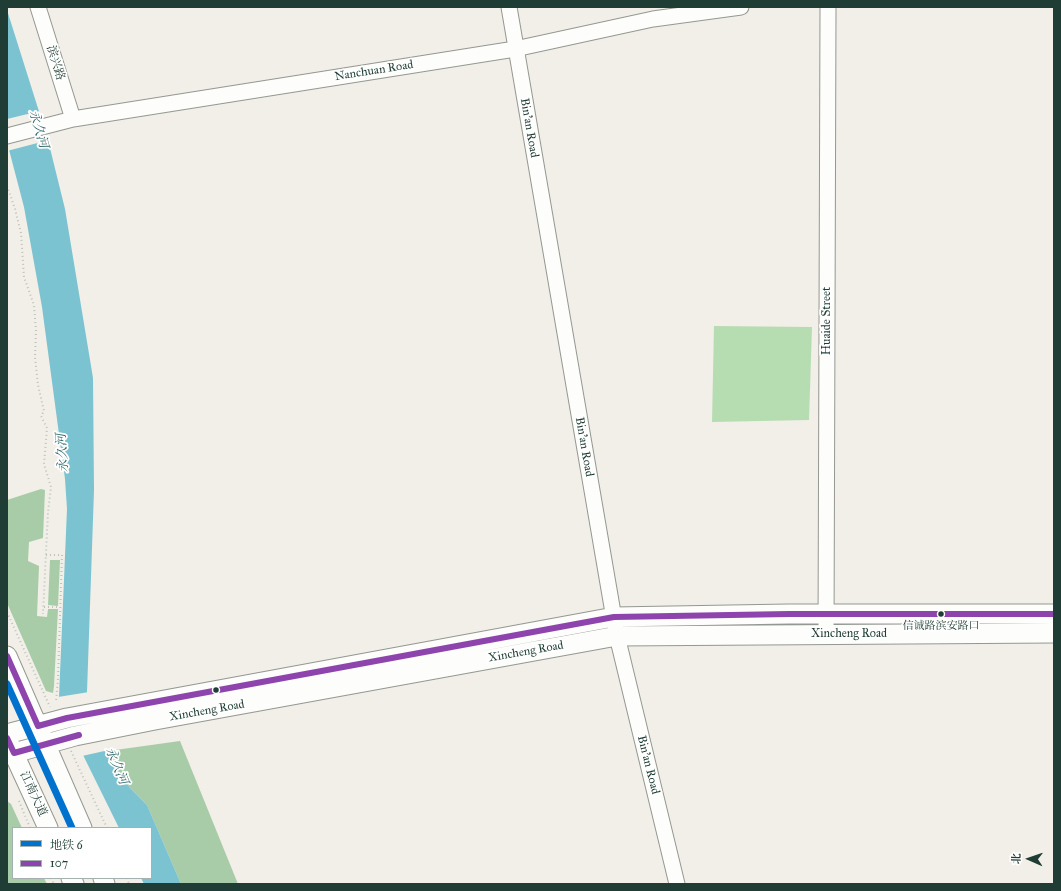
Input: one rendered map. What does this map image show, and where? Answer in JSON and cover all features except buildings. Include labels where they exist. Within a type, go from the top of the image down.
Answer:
[{"type":"main road","name":"Xincheng Road","points":[[7,734],[67,718],[614,617],[826,614],[1054,614]]},
{"type":"main road","name":"Xincheng Road","points":[[9,748],[46,744],[75,736],[155,720],[617,636],[1054,633]]},
{"type":"main road","points":[[7,656],[82,827]]},
{"type":"main road","name":"江南大道","points":[[9,748],[48,827]]},
{"type":"street","name":"滨兴路","points":[[38,7],[73,119]]},
{"type":"street","name":"Bin'an Road","points":[[508,7],[617,636],[677,884]]},
{"type":"street","name":"Nanchuan Road","points":[[7,136],[73,119],[515,49],[653,19],[742,7]]},
{"type":"street","name":"Huaide Street","points":[[826,634],[828,7]]},
{"type":"path","points":[[7,186],[21,233],[24,277],[34,305],[36,331],[35,357],[38,385],[44,411],[41,416],[47,428],[44,464],[51,487],[48,512],[43,614]]},
{"type":"path","points":[[46,555],[62,556],[56,702]]},
{"type":"path","points":[[44,607],[60,607]]},
{"type":"green space","points":[[714,326],[812,327],[809,420],[712,422]]},
{"type":"green space","points":[[41,489],[45,490],[43,538],[29,542],[28,561],[39,566],[37,616],[47,617],[48,609],[58,609],[53,693],[46,691],[7,603],[7,500]]},
{"type":"green space","points":[[50,560],[60,560],[58,606],[48,605]]},
{"type":"green space","points":[[180,741],[238,884],[181,884],[147,805],[130,788],[117,769],[108,751]]},
{"type":"green space","points":[[7,801],[11,804],[22,827],[12,827],[12,879],[44,879],[47,884],[7,884]]},
{"type":"water","name":"永久河","points":[[7,10],[48,140],[65,209],[93,378],[94,490],[87,692],[108,751],[117,769],[130,788],[147,805],[181,884],[144,884],[142,879],[152,879],[152,827],[119,827],[84,757],[59,697],[67,509],[65,479],[42,307],[24,207],[7,142]]},
{"type":"pier","points":[[40,111],[49,140],[7,151],[7,119]]},
{"type":"pier","points":[[89,692],[109,750],[82,756],[58,697]]},
{"type":"metro line","name":"6","points":[[7,684],[72,827]]},
{"type":"transit line","name":"107","points":[[7,656],[38,726],[67,718],[614,617],[789,614],[1054,614]]},
{"type":"transit line","name":"107","points":[[7,738],[14,753],[79,735]]},
{"type":"place","name":"信诚路滨安路口","points":[[941,614]]}]
